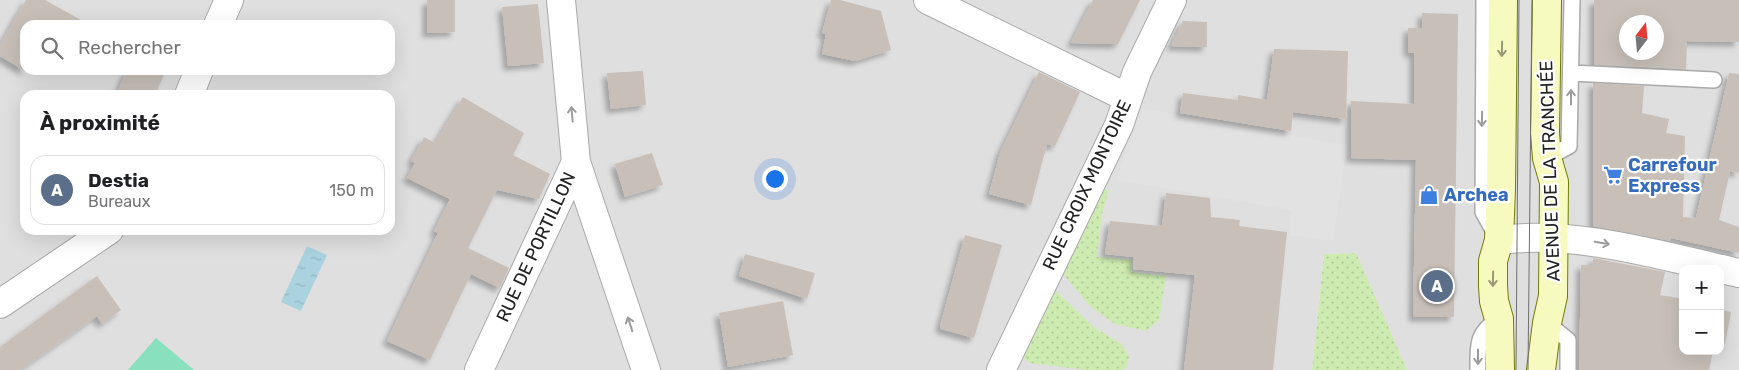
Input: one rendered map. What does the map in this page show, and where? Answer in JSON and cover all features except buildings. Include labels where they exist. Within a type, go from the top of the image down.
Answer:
[{"type":"main road","points":[[1500,370],[1499,319],[1494,301],[1493,261],[1499,240],[1503,0]]},
{"type":"main road","name":"AVENUE DE LA TRANCHÉE","points":[[1542,370],[1547,323],[1554,296],[1554,182],[1547,158],[1547,0]]},
{"type":"street","points":[[220,20],[229,0]]},
{"type":"street","name":"RUE DE PORTILLON","points":[[478,370],[576,162],[561,0]]},
{"type":"street","points":[[928,0],[1128,98]]},
{"type":"street","name":"RUE CROIX MONTOIRE","points":[[1000,370],[1119,125],[1137,72],[1172,0]]},
{"type":"street","points":[[191,90],[197,75]]},
{"type":"street","points":[[576,162],[646,370]]},
{"type":"street","points":[[0,304],[102,235]]},
{"type":"street","points":[[1499,240],[1517,238],[1597,241],[1739,273]]},
{"type":"lane","points":[[1484,0],[1482,212],[1499,240]]},
{"type":"lane","points":[[1547,158],[1569,146],[1572,0]]},
{"type":"lane","points":[[1571,74],[1714,80]]},
{"type":"lane","points":[[1478,370],[1478,341],[1489,325],[1499,319]]},
{"type":"lane","points":[[1547,323],[1568,340],[1568,370]]},
{"type":"shaded area","points":[[0,0],[1739,0],[1739,370],[1407,370],[1355,253],[1324,254],[1312,370],[0,370]]},
{"type":"shaded area","points":[[1143,108],[1347,145],[1333,241],[1290,235],[1291,210],[1116,180]]},
{"type":"green space","points":[[1105,189],[1109,190],[1102,214],[1097,257],[1132,260],[1131,272],[1166,276],[1159,320],[1146,331],[1115,324],[1091,307],[1061,272]]},
{"type":"green space","points":[[1356,253],[1407,370],[1312,370],[1324,254]]},
{"type":"green space","points":[[1056,291],[1095,328],[1122,344],[1129,357],[1126,368],[1122,370],[1087,370],[1030,363],[1023,358]]},
{"type":"green space","points":[[156,338],[194,370],[128,370]]},
{"type":"water","points":[[307,246],[327,255],[301,311],[281,302]]},
{"type":"tram line","points":[[1516,370],[1519,0]]},
{"type":"tram line","points":[[1528,370],[1532,0]]},
{"type":"place","name":"Carrefour Express","points":[[1613,175]]},
{"type":"place","name":"Archea","points":[[1429,195]]},
{"type":"place","name":"Destia","points":[[1437,286]]}]
